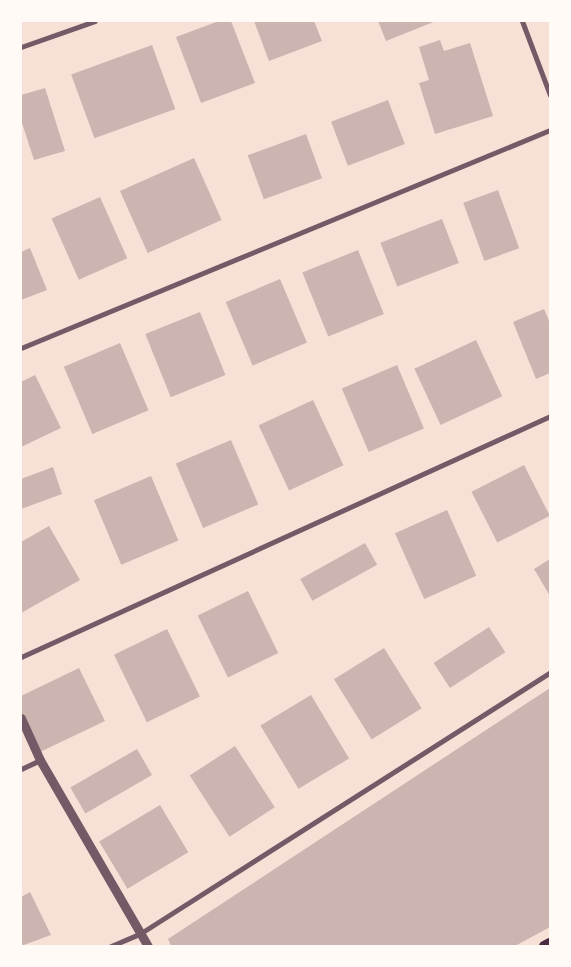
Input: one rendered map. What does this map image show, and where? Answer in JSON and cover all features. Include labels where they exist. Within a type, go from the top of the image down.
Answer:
[{"type":"main road","points":[[544,946],[550,943]]},
{"type":"street","points":[[21,47],[96,21]]},
{"type":"street","points":[[522,21],[550,95]]},
{"type":"street","points":[[21,348],[550,130]]},
{"type":"street","points":[[21,657],[550,416]]},
{"type":"street","points":[[111,946],[141,933],[550,672]]},
{"type":"street","points":[[21,718],[40,760],[148,946]]},
{"type":"street","points":[[21,769],[40,760]]},
{"type":"building","points":[[219,21],[231,21],[255,83],[201,103],[176,37]]},
{"type":"building","points":[[254,21],[314,21],[322,41],[269,61]]},
{"type":"building","points":[[378,21],[436,21],[386,41]]},
{"type":"building","points":[[440,40],[444,51],[470,43],[493,116],[435,134],[419,83],[429,80],[419,47]]},
{"type":"building","points":[[152,45],[175,109],[94,138],[71,74]]},
{"type":"building","points":[[45,88],[65,151],[34,160],[21,120],[21,95]]},
{"type":"building","points":[[388,100],[405,144],[348,166],[331,122]]},
{"type":"building","points":[[306,134],[322,178],[264,199],[248,155]]},
{"type":"building","points":[[194,158],[222,220],[148,253],[120,191]]},
{"type":"building","points":[[498,190],[519,248],[484,261],[463,203]]},
{"type":"building","points":[[100,197],[127,258],[79,280],[52,219]]},
{"type":"building","points":[[442,219],[459,263],[397,287],[380,243]]},
{"type":"building","points":[[30,248],[47,290],[21,300],[21,252]]},
{"type":"building","points":[[358,250],[384,314],[328,336],[302,272]]},
{"type":"building","points":[[280,279],[307,343],[253,366],[226,302]]},
{"type":"building","points":[[544,309],[550,323],[550,373],[536,379],[513,322]]},
{"type":"building","points":[[200,312],[225,375],[171,397],[145,334]]},
{"type":"building","points":[[476,340],[502,396],[441,425],[414,369]]},
{"type":"building","points":[[120,343],[149,410],[92,434],[64,367]]},
{"type":"building","points":[[397,365],[424,429],[369,452],[342,388]]},
{"type":"building","points":[[35,375],[61,428],[21,447],[21,382]]},
{"type":"building","points":[[313,400],[343,465],[289,491],[259,425]]},
{"type":"building","points":[[231,440],[258,504],[203,528],[176,463]]},
{"type":"building","points":[[524,465],[550,516],[497,543],[471,492]]},
{"type":"building","points":[[53,467],[62,494],[21,509],[21,479]]},
{"type":"building","points":[[151,476],[178,540],[121,565],[94,500]]},
{"type":"building","points":[[447,510],[476,576],[424,599],[395,533]]},
{"type":"building","points":[[49,526],[80,580],[21,613],[21,542]]},
{"type":"building","points":[[365,543],[377,565],[312,601],[300,579]]},
{"type":"building","points":[[550,559],[550,596],[534,569]]},
{"type":"building","points":[[248,591],[278,653],[228,678],[198,616]]},
{"type":"building","points":[[489,627],[505,652],[450,688],[434,663]]},
{"type":"building","points":[[167,629],[200,696],[147,722],[114,655]]},
{"type":"building","points":[[384,648],[422,708],[372,739],[334,679]]},
{"type":"building","points":[[79,668],[105,721],[40,752],[21,714],[21,696]]},
{"type":"building","points":[[550,688],[550,927],[515,946],[171,946],[168,939]]},
{"type":"building","points":[[311,695],[349,758],[299,789],[260,725]]},
{"type":"building","points":[[235,746],[275,807],[229,837],[190,775]]},
{"type":"building","points":[[137,749],[152,775],[85,813],[70,788]]},
{"type":"building","points":[[160,805],[188,852],[127,889],[99,842]]},
{"type":"building","points":[[30,892],[51,935],[21,946],[21,897]]}]
